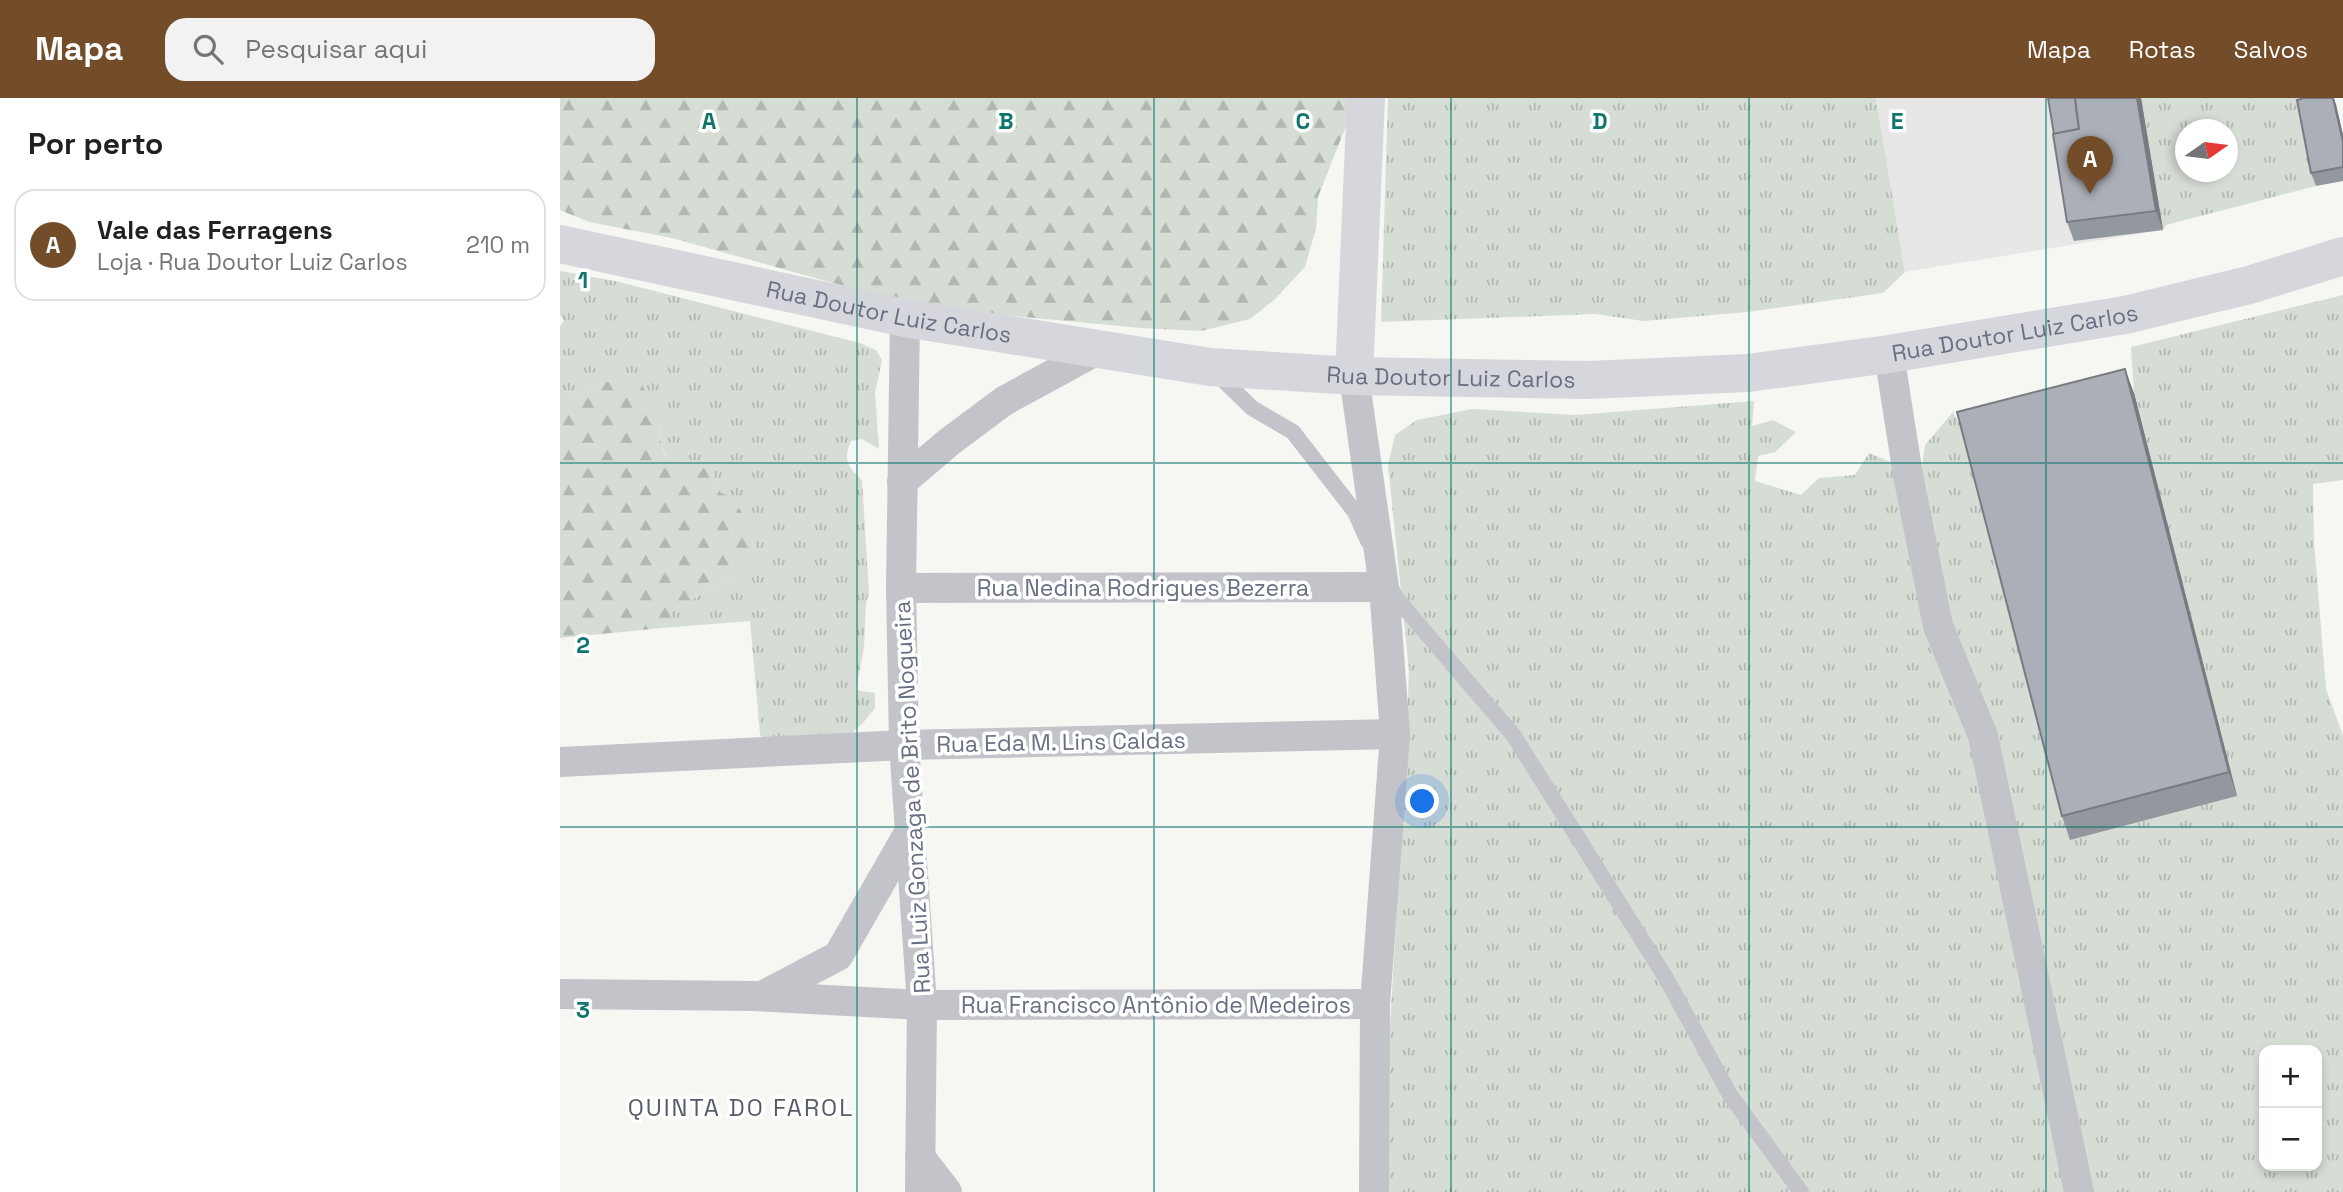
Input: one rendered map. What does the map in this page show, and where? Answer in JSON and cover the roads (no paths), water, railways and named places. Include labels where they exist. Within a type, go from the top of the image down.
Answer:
[{"type":"main road","points":[[1354,376],[1366,98]]},
{"type":"main road","name":"Rua Doutor Luiz Carlos","points":[[560,244],[905,318],[1210,367],[1354,376],[1588,380],[1748,373],[1889,354],[2125,315],[2249,285],[2343,256]]},
{"type":"street","name":"Rua Luiz Gonzaga de Brito Nogueira","points":[[905,318],[901,589],[904,745],[922,1005],[920,1192]]},
{"type":"street","points":[[902,482],[1004,401],[1101,348]]},
{"type":"street","points":[[1889,354],[1908,475],[1938,626],[1983,736],[2079,1192]]},
{"type":"street","points":[[1354,376],[1382,577],[1395,734],[1375,1004],[1374,1192]]},
{"type":"street","name":"Rua Nedina Rodrigues Bezerra","points":[[901,589],[1382,577]]},
{"type":"street","name":"Rua Eda M. Lins Caldas","points":[[560,762],[904,745],[1395,734]]},
{"type":"street","points":[[761,997],[838,956],[910,831]]},
{"type":"street","name":"Rua Francisco Antônio de Medeiros","points":[[560,994],[761,997],[922,1005],[1375,1004]]},
{"type":"street","points":[[920,1157],[947,1192]]},
{"type":"lane","points":[[1210,367],[1252,408],[1293,432],[1355,512],[1382,577],[1395,598],[1514,736],[1666,978],[1730,1096],[1801,1192]]},
{"type":"place","name":"Vale das Ferragens","points":[[2090,194]]},
{"type":"district","name":"QUINTA DO FAROL","points":[[741,1108]]}]
